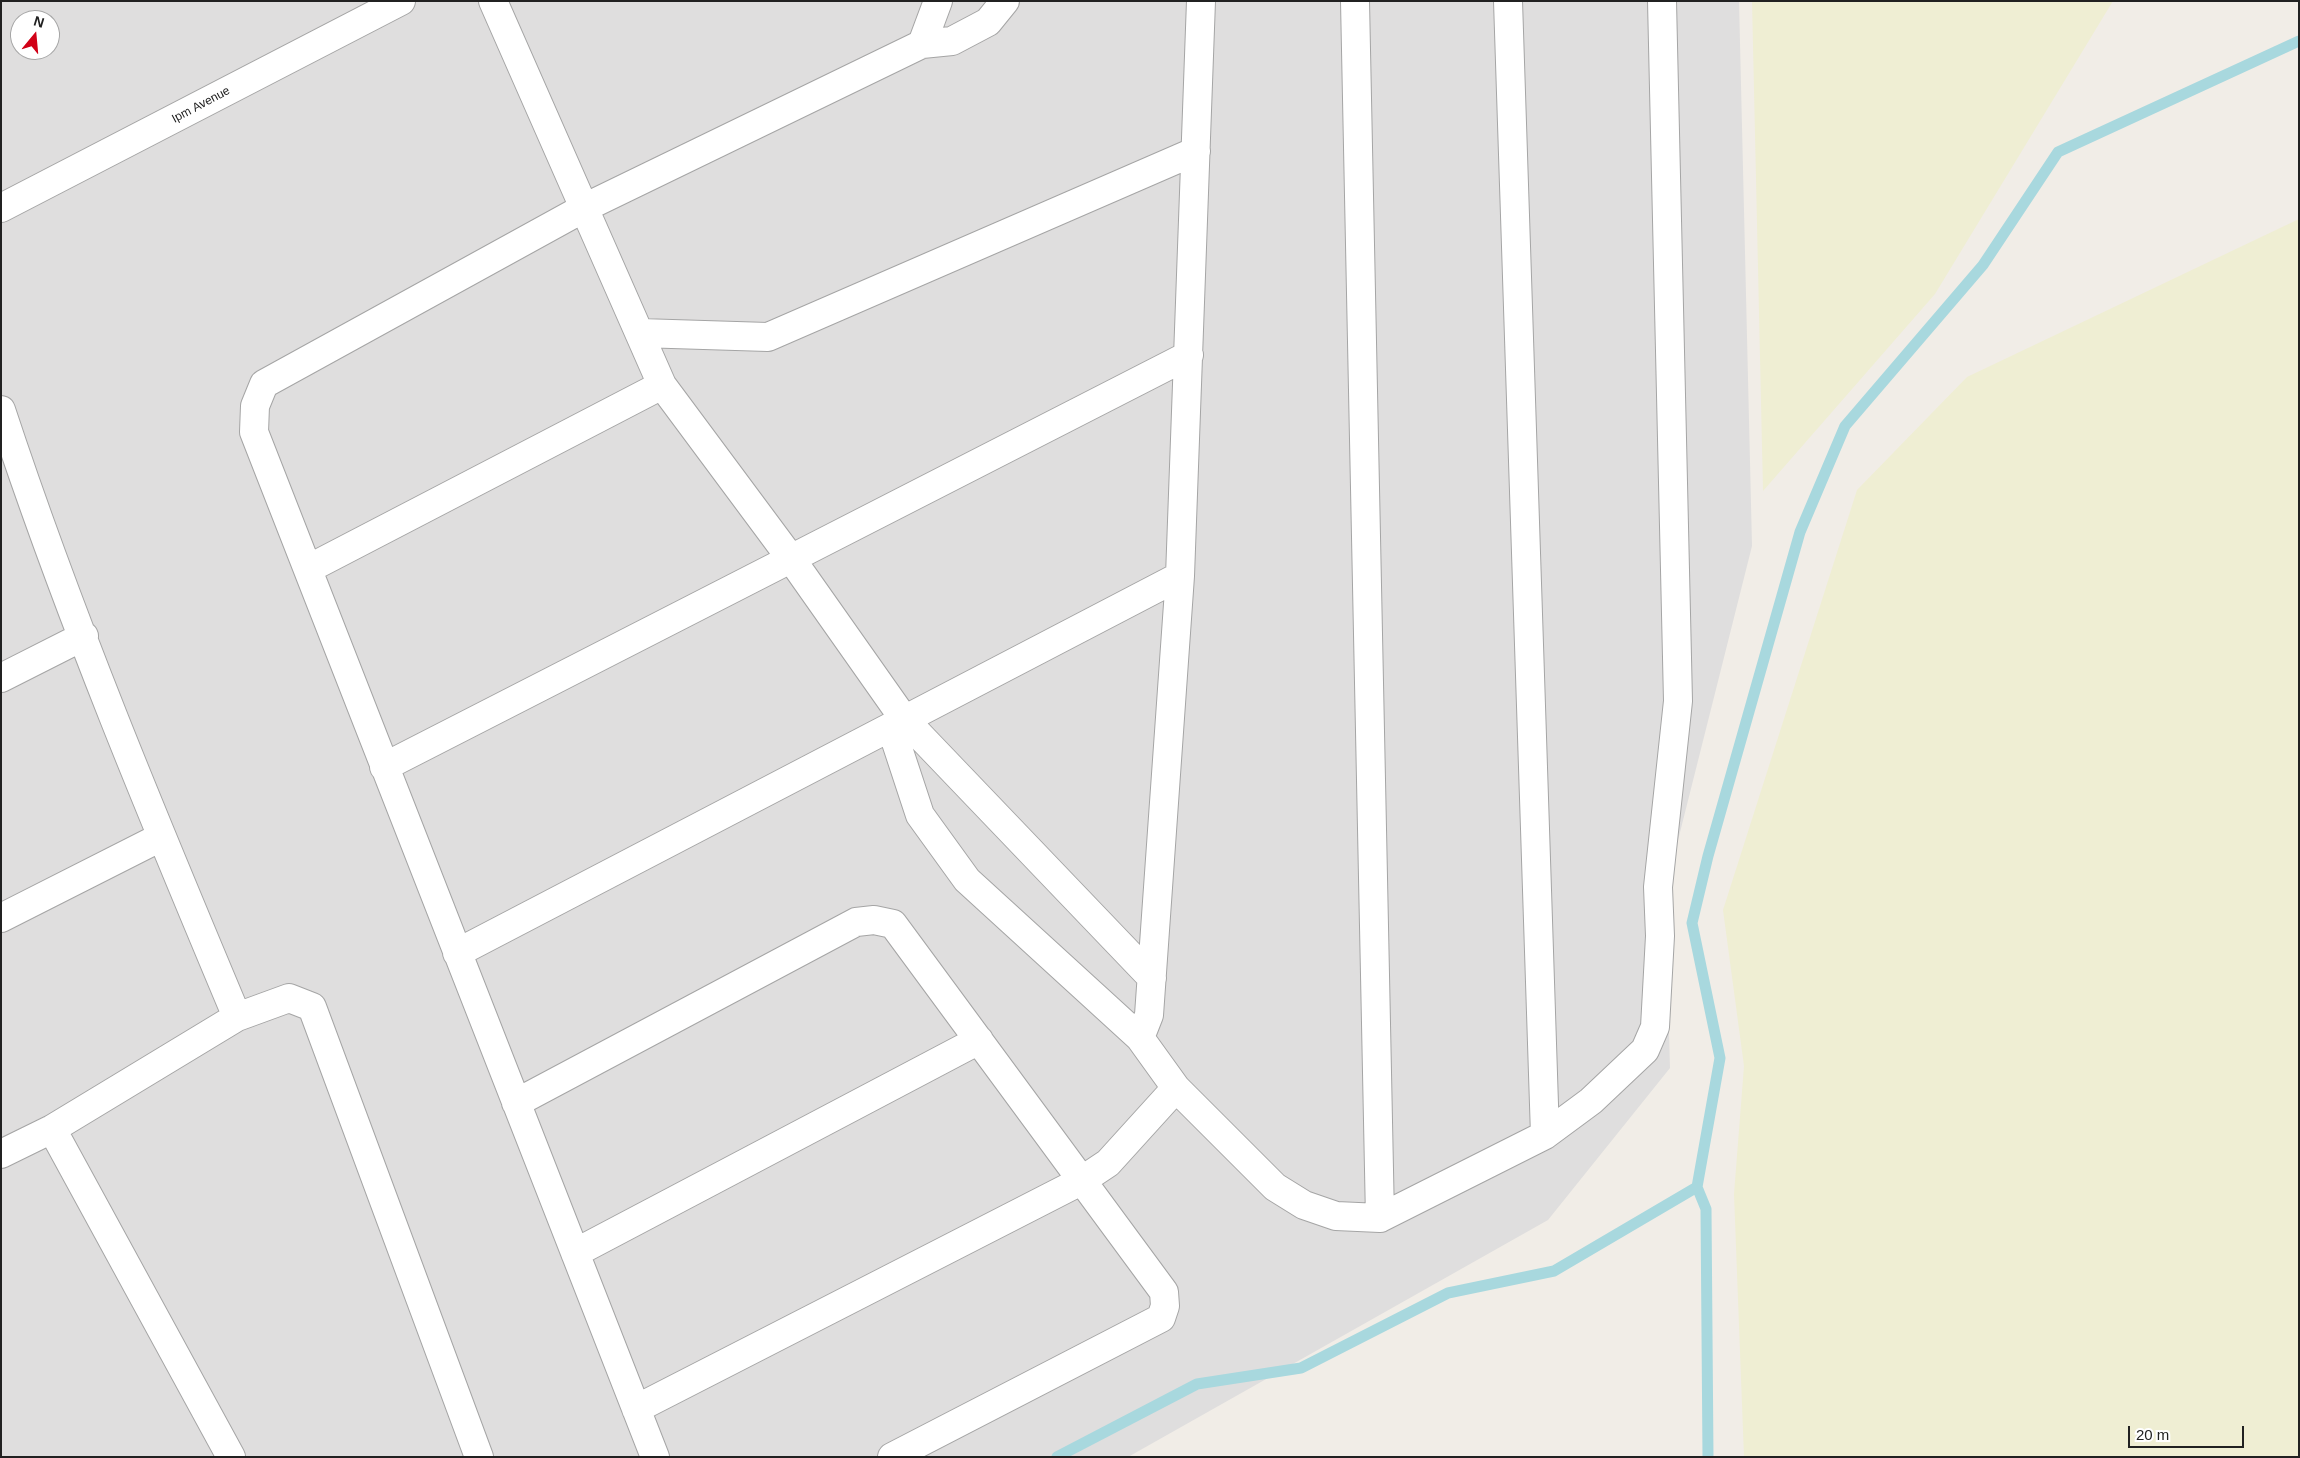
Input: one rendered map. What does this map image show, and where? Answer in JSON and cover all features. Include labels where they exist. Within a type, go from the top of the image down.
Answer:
[{"type":"street","name":"Ipm Avenue","points":[[1,208],[401,1]]},
{"type":"street","points":[[493,1],[662,385],[792,560],[898,723],[1152,978]]},
{"type":"street","points":[[922,44],[938,1]]},
{"type":"street","points":[[655,1457],[254,432],[255,406],[264,384],[584,208],[922,44],[952,41],[988,22],[1005,1]]},
{"type":"street","points":[[1140,1038],[1149,1015],[1180,576],[1201,1]]},
{"type":"street","points":[[1355,1],[1380,1218]]},
{"type":"street","points":[[1508,1],[1545,1135]]},
{"type":"street","points":[[898,723],[920,814],[967,880],[1140,1038],[1176,1088],[1275,1187],[1297,1200],[1336,1216],[1380,1218],[1545,1135],[1591,1101],[1645,1050],[1655,1027],[1660,936],[1658,887],[1678,701],[1662,1]]},
{"type":"street","points":[[640,333],[768,337],[1196,151]]},
{"type":"street","points":[[384,767],[1189,356]]},
{"type":"street","points":[[308,570],[662,385]]},
{"type":"street","points":[[1,410],[10,465],[84,636],[161,837],[237,1017]]},
{"type":"street","points":[[457,953],[1180,576]]},
{"type":"street","points":[[1,678],[84,636]]},
{"type":"street","points":[[1,918],[161,837]]},
{"type":"street","points":[[516,1103],[856,922],[874,920],[893,924],[1164,1292],[1165,1306],[1161,1318],[892,1457]]},
{"type":"street","points":[[1,1154],[52,1129],[237,1017],[289,998],[312,1007],[479,1457]]},
{"type":"street","points":[[575,1253],[979,1040]]},
{"type":"street","points":[[636,1409],[1081,1181],[1108,1163],[1176,1088]]},
{"type":"street","points":[[52,1129],[231,1457]]},
{"type":"shaded area","points":[[1,1],[1739,1],[1752,546],[1665,892],[1670,1068],[1548,1220],[1128,1457],[1,1457]]},
{"type":"green space","points":[[1752,1],[2113,1],[1935,294],[1763,491]]},
{"type":"green space","points":[[2299,219],[2299,1457],[1744,1457],[1734,1194],[1744,1066],[1723,910],[1857,490],[1967,377]]},
{"type":"waterway","points":[[1057,1457],[1197,1384],[1301,1368],[1448,1293],[1554,1271],[1697,1187],[1720,1058],[1692,923],[1708,856],[1800,532],[1845,426],[1983,265],[2058,152],[2299,41]]},
{"type":"waterway","points":[[1697,1187],[1706,1209],[1708,1457]]}]
